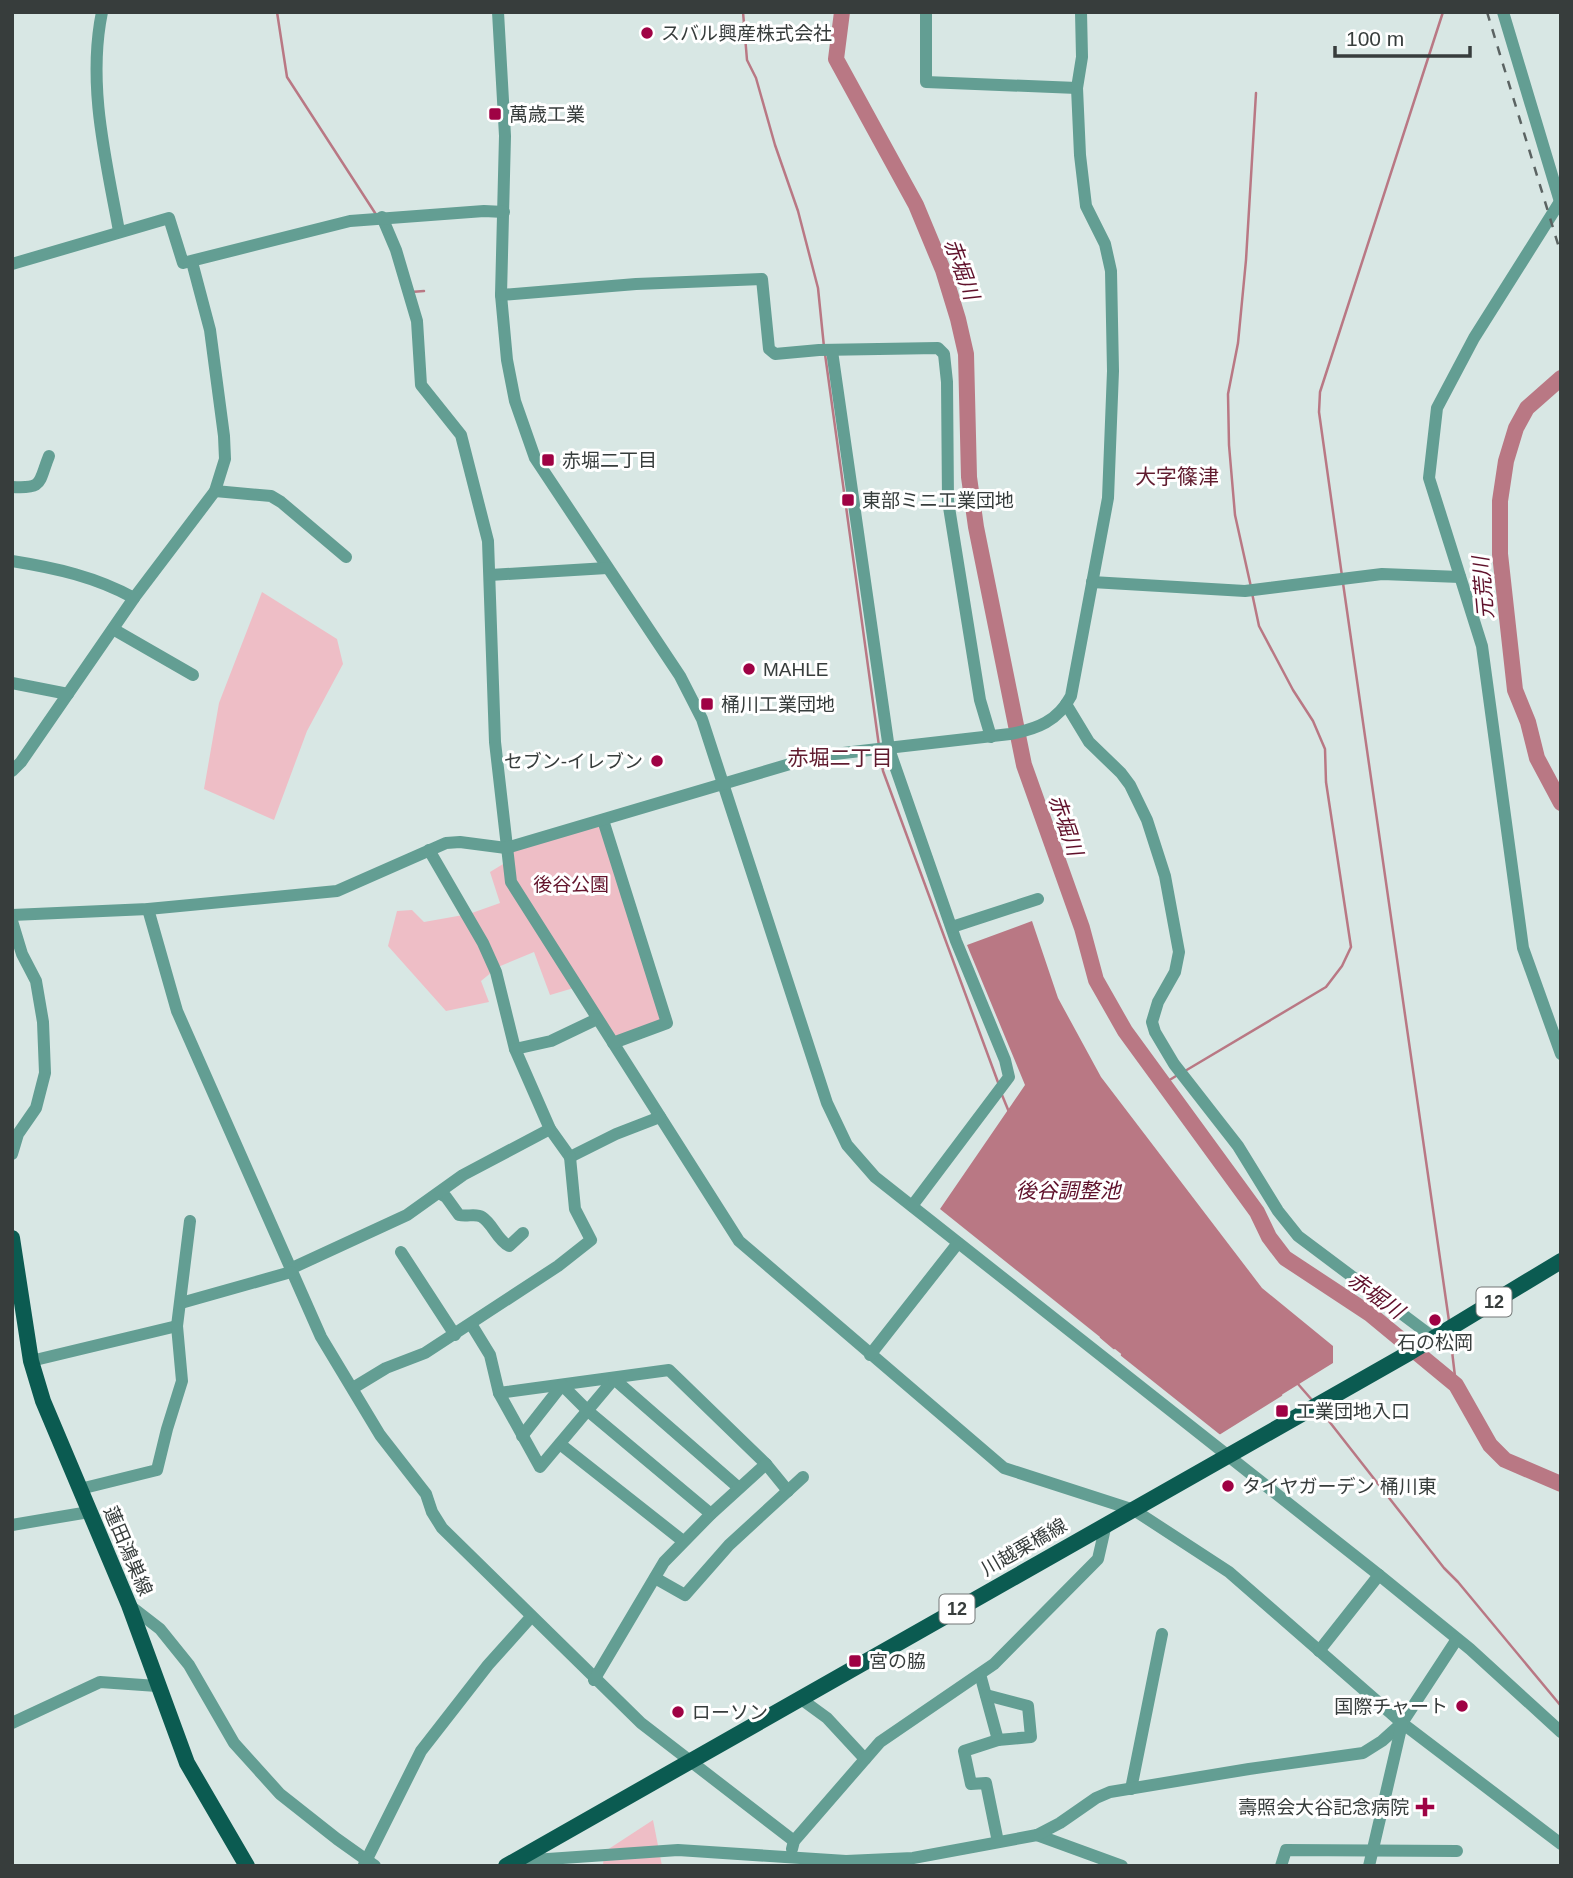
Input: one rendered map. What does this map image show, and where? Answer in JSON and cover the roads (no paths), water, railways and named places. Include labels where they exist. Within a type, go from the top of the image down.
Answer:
[{"type":"main road","name":"蓮田鴻巣線","points":[[12,1238],[17,1307],[43,1401],[129,1605],[187,1763],[247,1866]]},
{"type":"main road","name":"川越栗橋線","points":[[510,1863],[1409,1353],[1561,1261]]},
{"type":"street","points":[[102,12],[96,41],[97,83],[102,134],[119,231]]},
{"type":"street","points":[[498,12],[505,136],[501,295],[507,360],[515,401],[535,458],[694,701],[725,785],[816,1072],[837,1127],[858,1160],[875,1177],[1457,1639],[1561,1732]]},
{"type":"street","points":[[926,12],[926,82],[1077,88]]},
{"type":"street","points":[[12,915],[148,909],[337,891],[446,843],[460,842],[506,848],[817,757],[1010,734],[1034,730],[1054,719],[1070,696],[1108,498],[1113,371],[1112,283],[1105,244],[1086,206],[1080,155],[1077,88],[1082,57],[1081,12]]},
{"type":"street","points":[[1503,12],[1560,202],[1474,338],[1437,408],[1429,478],[1482,646],[1523,948],[1561,1054]]},
{"type":"street","points":[[12,264],[169,218],[183,263],[350,221],[484,211],[504,212]]},
{"type":"street","points":[[382,217],[396,250],[417,321],[421,385],[461,435],[488,541],[495,742],[511,882],[739,1241],[1004,1468],[1133,1510],[1229,1572],[1402,1723],[1561,1844]]},
{"type":"street","points":[[12,771],[21,762],[134,598],[215,491],[225,459],[224,436],[210,330],[192,262]]},
{"type":"street","points":[[501,295],[636,284],[762,279],[769,349],[775,354],[938,348],[944,354],[947,382],[947,501],[980,700],[991,737]]},
{"type":"street","points":[[832,351],[889,749],[1009,1077],[912,1206]]},
{"type":"street","points":[[12,487],[32,488],[37,485],[49,456]]},
{"type":"street","points":[[215,491],[271,496],[346,557]]},
{"type":"street","points":[[12,561],[44,566],[106,583],[134,598]]},
{"type":"street","points":[[490,575],[607,568]]},
{"type":"street","points":[[1092,582],[1245,592],[1382,575],[1460,577]]},
{"type":"street","points":[[113,629],[193,675]]},
{"type":"street","points":[[12,683],[68,694]]},
{"type":"street","points":[[1066,704],[1089,742],[1130,785],[1147,820],[1165,876],[1179,952],[1175,972],[1158,1002],[1152,1022],[1155,1032],[1174,1064],[1238,1146],[1278,1211],[1298,1236],[1431,1340]]},
{"type":"street","points":[[603,820],[667,1023],[613,1043]]},
{"type":"street","points":[[353,1388],[386,1368],[425,1353],[454,1335],[558,1266],[591,1240],[575,1209],[570,1157],[550,1129],[514,1049],[496,972],[483,943],[429,850]]},
{"type":"street","points":[[952,927],[1038,899]]},
{"type":"street","points":[[148,909],[177,1012],[321,1337],[380,1435],[426,1494],[432,1512],[442,1528],[594,1680],[641,1723],[794,1841]]},
{"type":"street","points":[[12,921],[22,954],[36,981],[43,1022],[45,1073],[36,1108],[18,1134],[12,1154]]},
{"type":"street","points":[[514,1049],[551,1041],[597,1019]]},
{"type":"street","points":[[570,1157],[616,1134],[660,1117]]},
{"type":"street","points":[[181,1303],[291,1271],[407,1215],[463,1175],[550,1129]]},
{"type":"street","points":[[439,1193],[446,1197],[459,1215],[478,1215],[483,1218],[504,1244],[514,1244],[523,1233]]},
{"type":"street","points":[[80,1489],[157,1471],[182,1381],[177,1326],[190,1221]]},
{"type":"street","points":[[870,1355],[958,1243]]},
{"type":"street","points":[[401,1252],[454,1335]]},
{"type":"street","points":[[471,1324],[490,1355],[499,1393],[540,1467],[614,1379]]},
{"type":"street","points":[[31,1361],[177,1326]]},
{"type":"street","points":[[499,1393],[669,1370],[766,1464],[788,1491]]},
{"type":"street","points":[[614,1379],[739,1488]]},
{"type":"street","points":[[562,1385],[588,1411],[711,1514]]},
{"type":"street","points":[[522,1436],[562,1385]]},
{"type":"street","points":[[561,1444],[684,1541]]},
{"type":"street","points":[[594,1680],[664,1562],[766,1464]]},
{"type":"street","points":[[655,1578],[685,1595],[729,1545],[803,1477]]},
{"type":"street","points":[[12,1525],[89,1512]]},
{"type":"street","points":[[782,1860],[794,1841],[880,1742],[994,1664],[1098,1559],[1107,1524]]},
{"type":"street","points":[[1319,1651],[1379,1576]]},
{"type":"street","points":[[129,1605],[160,1629],[189,1665],[234,1743],[280,1794],[368,1864],[421,1751],[488,1665],[530,1617]]},
{"type":"street","points":[[1131,1789],[1162,1634]]},
{"type":"street","points":[[510,1863],[678,1850],[782,1860],[913,1862],[1037,1835],[1110,1792],[1363,1753],[1402,1723],[1457,1639]]},
{"type":"street","points":[[980,1674],[998,1740]]},
{"type":"street","points":[[12,1723],[100,1682],[157,1686]]},
{"type":"street","points":[[986,1695],[1028,1706],[1031,1737],[998,1740],[964,1751],[971,1784],[986,1783],[998,1842]]},
{"type":"street","points":[[801,1699],[827,1718],[865,1759]]},
{"type":"street","points":[[1369,1866],[1402,1723]]},
{"type":"street","points":[[1037,1835],[1122,1866]]},
{"type":"street","points":[[1281,1866],[1286,1850],[1457,1851]]},
{"type":"water","name":"後谷調整池","points":[[1032,921],[1058,998],[1101,1077],[1262,1288],[1333,1346],[1333,1363],[1220,1433],[940,1209],[1025,1085],[967,945]]},
{"type":"waterway","points":[[277,12],[287,77],[377,216]]},
{"type":"waterway","points":[[743,12],[747,60],[756,78],[798,211],[818,288],[824,347]]},
{"type":"waterway","name":"赤堀川","points":[[842,12],[836,59],[916,205],[943,270],[958,319],[966,354],[969,477],[976,527],[1024,765],[1082,928],[1096,980],[1125,1031],[1257,1212],[1269,1237],[1285,1258],[1370,1314],[1456,1385],[1490,1445],[1505,1460],[1561,1484]]},
{"type":"waterway","points":[[1342,576],[1319,412],[1320,392],[1443,12]]},
{"type":"waterway","points":[[1251,587],[1235,515],[1228,394],[1238,343],[1246,260],[1256,93]]},
{"type":"waterway","points":[[411,292],[424,291]]},
{"type":"waterway","points":[[825,354],[879,746]]},
{"type":"waterway","name":"元荒川","points":[[1561,378],[1527,408],[1516,428],[1506,461],[1500,501],[1500,554],[1515,690],[1528,722],[1537,758],[1561,803]]},
{"type":"waterway","points":[[1343,583],[1449,1321]]},
{"type":"waterway","points":[[1185,1071],[1326,987],[1342,966],[1351,947],[1326,782],[1325,749],[1313,721],[1259,626],[1252,593]]},
{"type":"waterway","points":[[880,753],[883,771],[999,1085]]},
{"type":"waterway","points":[[1163,1084],[1176,1076]]},
{"type":"waterway","points":[[1002,1095],[1009,1112]]},
{"type":"waterway","points":[[1450,1334],[1456,1385]]},
{"type":"waterway","points":[[1101,1337],[1114,1348]]},
{"type":"waterway","points":[[1122,1355],[1220,1433],[1281,1395]]},
{"type":"waterway","points":[[1298,1384],[1312,1400]]},
{"type":"waterway","points":[[1321,1411],[1444,1568],[1561,1706]]},
{"type":"railway","points":[[1487,12],[1561,254]]},
{"type":"place","name":"スバル興産株式会社","points":[[647,33]]},
{"type":"place","name":"萬歳工業","points":[[495,114]]},
{"type":"place","name":"赤堀二丁目","points":[[548,460]]},
{"type":"place","name":"東部ミニ工業団地","points":[[848,500]]},
{"type":"place","name":"MAHLE","points":[[749,669]]},
{"type":"place","name":"桶川工業団地","points":[[707,704]]},
{"type":"place","name":"セブン-イレブン","points":[[657,761]]},
{"type":"place","name":"石の松岡","points":[[1435,1320]]},
{"type":"place","name":"工業団地入口","points":[[1282,1411]]},
{"type":"place","name":"タイヤガーデン 桶川東","points":[[1228,1486]]},
{"type":"place","name":"宮の脇","points":[[855,1661]]},
{"type":"place","name":"国際チャート","points":[[1462,1706]]},
{"type":"place","name":"ローソン","points":[[678,1712]]},
{"type":"place","name":"壽照会大谷記念病院","points":[[1425,1807]]},
{"type":"district","name":"大字篠津","points":[[1177,476]]},
{"type":"district","name":"赤堀二丁目","points":[[840,757]]},
{"type":"park label","name":"後谷公園","points":[[571,884]]}]
